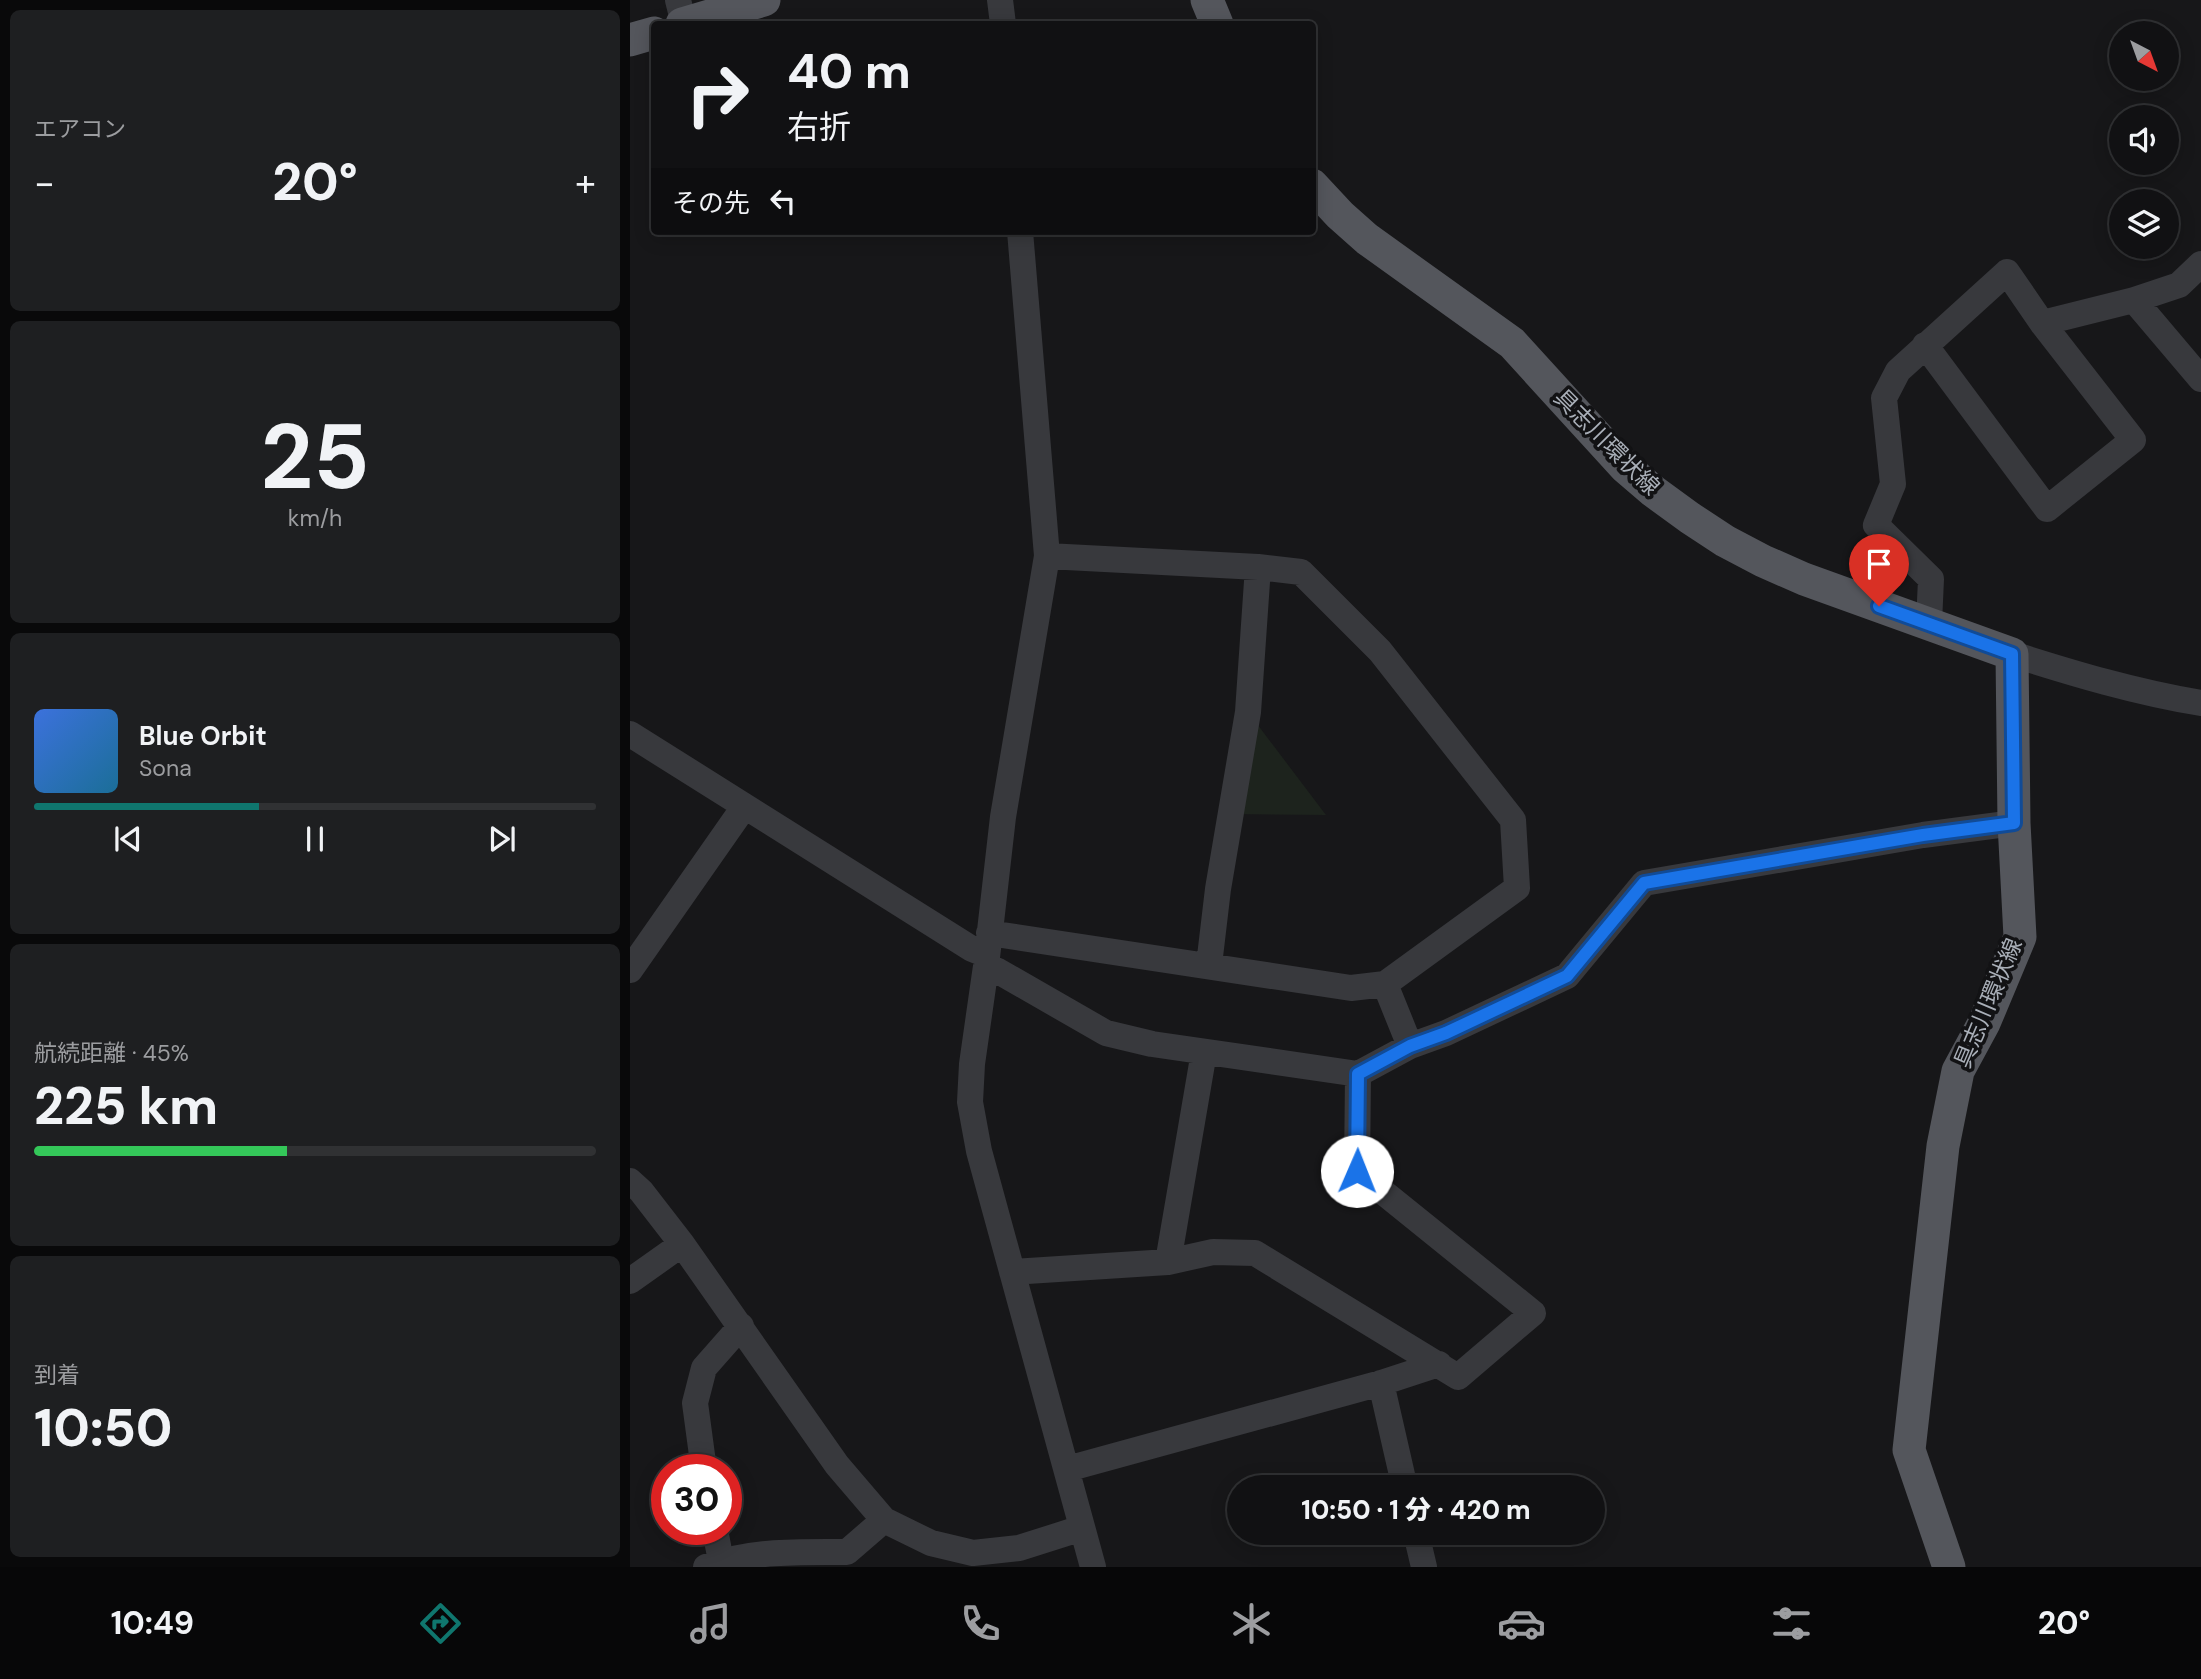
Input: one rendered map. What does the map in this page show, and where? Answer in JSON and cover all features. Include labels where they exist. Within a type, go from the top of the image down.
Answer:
[{"type":"main road","points":[[693,21],[764,0]]},
{"type":"main road","points":[[1207,0],[1216,21]]},
{"type":"main road","points":[[630,40],[651,34]]},
{"type":"main road","name":"具志川環状線","points":[[1316,189],[1367,239],[1512,343],[1625,467],[1690,518],[1725,541],[1804,579],[2012,654],[2014,823],[2020,937],[1984,1023],[1958,1071],[1943,1146],[1909,1450],[1950,1567]]},
{"type":"street","points":[[678,0],[682,21]]},
{"type":"street","points":[[1000,0],[1003,21]]},
{"type":"street","points":[[1020,235],[1046,556],[1003,817],[972,1064],[970,1102],[979,1151],[1093,1567]]},
{"type":"street","points":[[2042,323],[2134,300],[2179,285],[2201,264]]},
{"type":"street","points":[[1925,345],[2048,509],[2133,440],[2042,323],[2007,272],[1925,345],[1898,371],[1884,398],[1893,484],[1876,524],[1931,579],[1929,624]]},
{"type":"street","points":[[2134,300],[2201,379]]},
{"type":"street","points":[[630,734],[972,949],[1209,965],[1351,988],[1385,984],[1517,888],[1513,820],[1380,651],[1301,572],[1258,567],[1046,556]]},
{"type":"street","points":[[1209,965],[1218,889],[1248,712],[1258,567]]},
{"type":"street","points":[[2012,654],[2113,685],[2201,703]]},
{"type":"street","points":[[630,970],[744,807]]},
{"type":"street","points":[[987,951],[999,971],[1106,1033],[1152,1044],[1358,1074],[1410,1046],[1446,1033],[1567,976],[1644,883],[1923,835],[2014,823]]},
{"type":"street","points":[[1385,984],[1410,1046]]},
{"type":"street","points":[[1168,1262],[1204,1052]]},
{"type":"street","points":[[1012,1272],[1168,1262],[1213,1251],[1255,1253],[1458,1377],[1533,1313],[1357,1171],[1358,1074]]},
{"type":"street","points":[[630,1181],[641,1191],[682,1244],[837,1465],[884,1520],[931,1544],[973,1553],[1019,1548],[1082,1528]]},
{"type":"street","points":[[630,1281],[682,1244]]},
{"type":"street","points":[[702,1454],[695,1403],[704,1368],[741,1326]]},
{"type":"street","points":[[1067,1469],[1381,1383],[1439,1364]]},
{"type":"street","points":[[1381,1383],[1402,1475]]},
{"type":"street","points":[[714,1545],[713,1564],[780,1552],[847,1552],[884,1520]]},
{"type":"street","points":[[1419,1545],[1424,1567]]},
{"type":"shaded area","points":[[1248,712],[1326,815],[1231,814]]},
{"type":"route","points":[[1357,1171],[1358,1074],[1410,1046],[1446,1033],[1567,976],[1644,883],[1923,835],[2014,823],[2012,654],[1879,606]]}]
